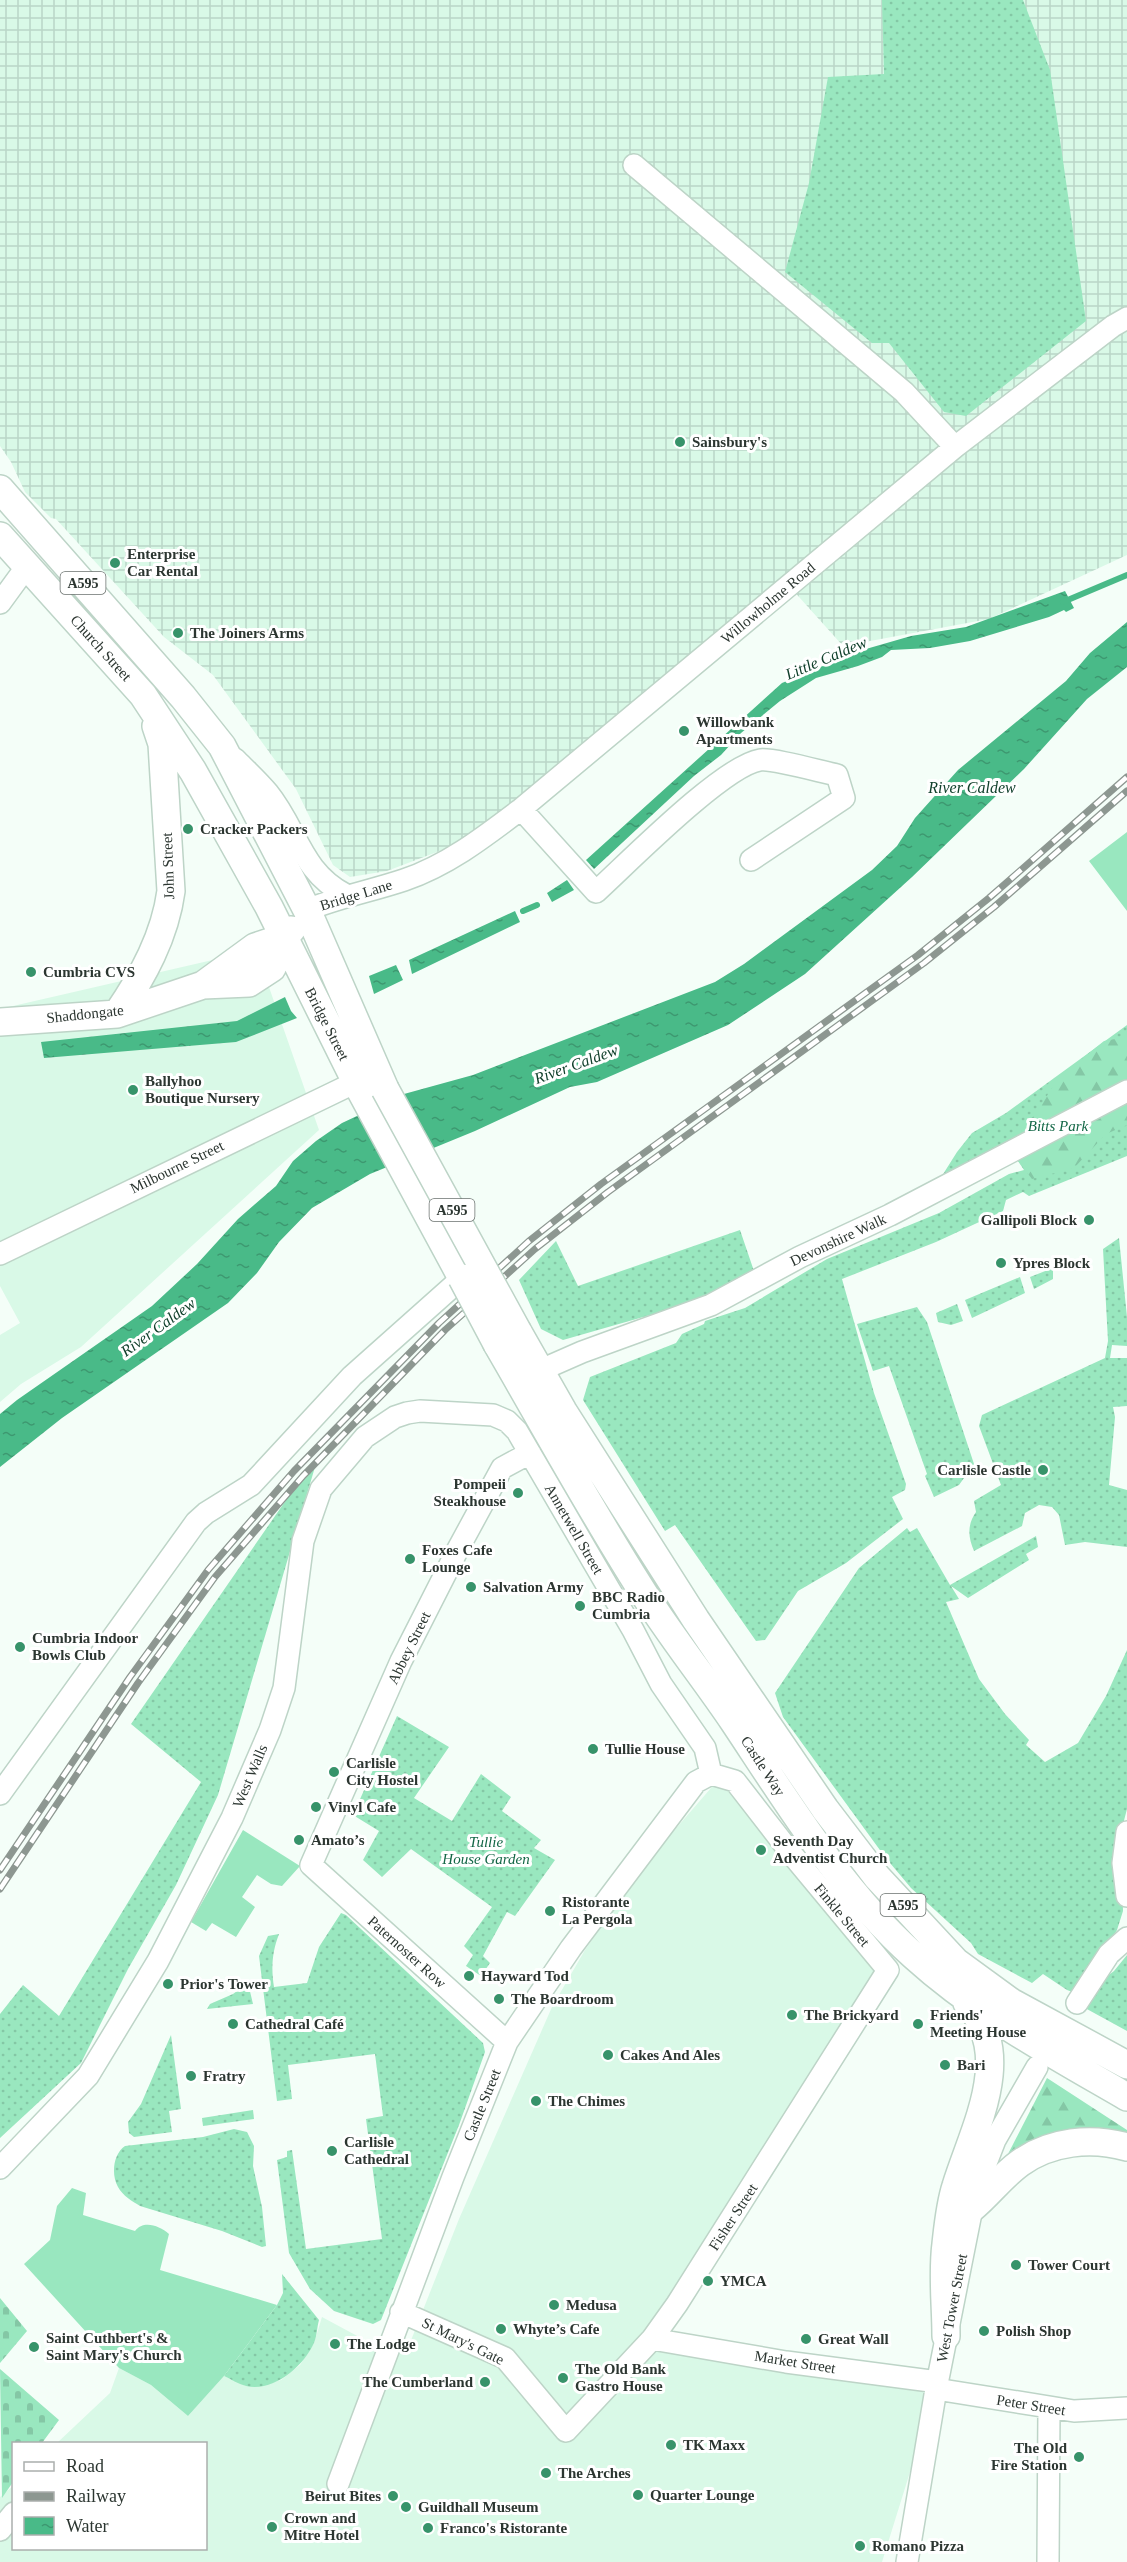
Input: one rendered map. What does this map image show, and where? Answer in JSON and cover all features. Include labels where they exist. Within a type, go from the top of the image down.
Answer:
[{"type":"main road","name":"Church Street","points":[[0,489],[164,677]]},
{"type":"main road","name":"Church Street","points":[[0,536],[143,695],[151,708]]},
{"type":"main road","name":"Bridge Street","points":[[164,677],[222,746],[307,910],[370,1092],[462,1278],[507,1338]]},
{"type":"main road","name":"Bridge Street","points":[[151,708],[193,771],[507,1338]]},
{"type":"main road","name":"John Street","points":[[117,1014],[140,980],[169,911],[171,891],[162,744],[151,708]]},
{"type":"main road","name":"Shaddongate","points":[[0,1022],[117,1014],[203,985],[249,983],[272,968],[285,937],[307,910]]},
{"type":"main road","name":"Castle Way","points":[[507,1338],[541,1371],[563,1411],[696,1620],[819,1799],[877,1877],[956,1962],[1011,2002],[1115,2051],[1127,2065]]},
{"type":"main road","name":"Castle Way","points":[[507,1338],[640,1588],[733,1721],[805,1830],[870,1910],[912,1955],[958,1994],[998,2022],[1127,2097]]},
{"type":"main road","points":[[946,2336],[945,2246],[955,2188],[985,2098],[990,2063],[987,2042],[979,2021],[972,2008],[958,1994]]},
{"type":"main road","points":[[972,2208],[1019,2164],[1039,2153],[1083,2140],[1127,2146]]},
{"type":"street","points":[[634,165],[904,392],[955,447]]},
{"type":"street","name":"Willowholme Road","points":[[405,880],[464,852],[521,809],[955,447],[1113,326],[1127,318]]},
{"type":"street","points":[[0,603],[27,566]]},
{"type":"street","name":"Bridge Street","points":[[222,746],[268,794],[311,868],[329,886],[346,896]]},
{"type":"street","points":[[521,809],[596,892],[714,785],[748,764],[762,759],[837,775],[844,798],[751,860]]},
{"type":"street","name":"Bridge Lane","points":[[307,910],[346,896],[405,880]]},
{"type":"street","name":"Devonshire Walk","points":[[541,1371],[582,1352],[711,1305],[800,1257],[890,1215],[1127,1090]]},
{"type":"street","name":"Milbourne Street","points":[[0,1254],[370,1092]]},
{"type":"street","points":[[0,1794],[196,1522],[222,1502],[251,1485],[352,1376],[462,1278]]},
{"type":"street","name":"West Walls","points":[[0,2168],[88,2076],[158,1961],[232,1818],[255,1767],[284,1688],[303,1541],[321,1489],[365,1437],[395,1417],[420,1411],[460,1414]]},
{"type":"street","name":"Annetwell Street","points":[[460,1414],[493,1415],[507,1421],[517,1431],[633,1630],[661,1684],[705,1748],[711,1774]]},
{"type":"street","name":"Abbey Street","points":[[312,1861],[349,1783],[401,1661],[458,1549],[502,1468],[530,1453]]},
{"type":"street","name":"Finkle Street","points":[[711,1774],[735,1781],[790,1852],[888,1970],[879,1985]]},
{"type":"street","name":"Castle Street","points":[[338,2484],[401,2312],[507,2042],[544,1985],[618,1884],[696,1782],[711,1774]]},
{"type":"street","points":[[1127,1832],[1123,1863],[1127,1896]]},
{"type":"street","name":"Paternoster Row","points":[[312,1861],[314,1869],[507,2042]]},
{"type":"street","points":[[1077,2003],[1109,1954],[1127,1938]]},
{"type":"street","name":"Fisher Street","points":[[566,2431],[652,2339],[683,2295],[879,1985]]},
{"type":"street","name":"West Tower Street","points":[[907,2562],[946,2336],[972,2208],[995,2140],[1037,2067]]},
{"type":"street","name":"St Mary's Gate","points":[[401,2312],[505,2358],[566,2431]]},
{"type":"street","name":"Market Street","points":[[652,2339],[937,2386]]},
{"type":"street","name":"Peter Street","points":[[937,2386],[1074,2411],[1127,2408]]},
{"type":"street","points":[[1048,2562],[1049,2408]]},
{"type":"street","points":[[0,2530],[12,2516]]},
{"type":"shaded area","points":[[0,0],[1127,0],[1127,555],[989,619],[843,646],[782,578],[466,841],[387,871],[350,877],[333,865],[296,789],[213,675],[164,637],[56,519],[51,518],[25,492],[11,462],[0,446]]},
{"type":"shaded area","points":[[256,950],[319,1130],[81,1347],[21,1384],[0,1402],[0,1335],[20,1323],[0,1286],[0,1009]]},
{"type":"shaded area","points":[[724,1773],[881,1971],[652,2338],[938,2382],[882,2562],[0,2562],[0,2497],[12,2487],[12,2550],[207,2550],[207,2442],[58,2442],[110,2393],[119,2368],[151,2385],[188,2416],[224,2376],[246,2386],[261,2386],[281,2380],[300,2365],[314,2343],[322,2317],[374,2345],[406,2353],[459,2219],[552,2007],[585,1950],[646,1863]]},
{"type":"green space","points":[[882,0],[1023,0],[1050,70],[1086,321],[966,416],[944,412],[889,343],[872,343],[785,272],[809,183],[828,77],[884,74]]},
{"type":"green space","points":[[1127,832],[1127,911],[1089,861]]},
{"type":"green space","points":[[1127,1025],[1127,1156],[1029,1196],[1023,1192],[1006,1200],[1003,1211],[936,1242],[842,1279],[874,1393],[906,1484],[905,1490],[892,1497],[903,1519],[846,1563],[798,1591],[765,1640],[756,1641],[675,1525],[665,1531],[583,1400],[590,1377],[676,1343],[682,1334],[704,1324],[705,1321],[745,1308],[827,1259],[939,1213],[1009,1174],[1024,1170],[1018,1161],[1020,1145],[940,1179],[972,1133],[1006,1113]]},
{"type":"green space","name":"Bitts Park","points":[[1127,1037],[1127,1125],[1106,1134],[1074,1168],[1032,1179],[1018,1161],[1022,1125],[1034,1116],[1059,1077],[1104,1041]]},
{"type":"green space","points":[[740,1230],[755,1274],[748,1287],[563,1340],[541,1329],[519,1280],[556,1241],[578,1286]]},
{"type":"green space","points":[[1119,1238],[1127,1317],[1127,1346],[1112,1345],[1110,1358],[1127,1358],[1127,1406],[1113,1407],[1115,1417],[1109,1485],[1127,1490],[1127,1547],[1085,1542],[1065,1545],[1059,1515],[1052,1507],[1039,1505],[1025,1513],[1022,1526],[974,1551],[969,1531],[976,1512],[974,1501],[1001,1485],[979,1426],[982,1415],[1105,1358],[1108,1341],[1103,1249]]},
{"type":"green space","points":[[1053,1268],[1053,1279],[1034,1289],[1030,1277]]},
{"type":"green space","points":[[1020,1277],[1025,1293],[972,1318],[965,1300]]},
{"type":"green space","points":[[957,1304],[963,1321],[951,1325],[938,1322],[936,1313]]},
{"type":"green space","points":[[917,1307],[927,1322],[974,1464],[959,1485],[934,1497],[889,1366],[873,1371],[857,1324]]},
{"type":"green space","points":[[315,1467],[218,1795],[176,1885],[128,1969],[81,2063],[0,2138],[0,2014],[23,1985],[59,2016],[201,1782],[131,1724],[293,1490]]},
{"type":"green space","points":[[907,1528],[910,1532],[917,1528],[950,1585],[1036,1536],[1038,1547],[1026,1554],[1029,1560],[968,1598],[951,1586],[959,1599],[946,1602],[979,1679],[1005,1714],[1029,1740],[1026,1745],[1045,1762],[1078,1743],[1106,1696],[1127,1650],[1127,1809],[1121,1832],[1123,1911],[1117,1930],[1078,1994],[1067,1990],[1043,1974],[1032,1983],[978,1954],[971,1943],[911,1888],[885,1857],[783,1717],[775,1693],[859,1568]]},
{"type":"green space","name":"Tullie House Garden","points":[[397,1716],[449,1747],[414,1798],[452,1821],[481,1774],[511,1797],[502,1811],[541,1840],[534,1848],[555,1860],[515,1916],[507,1912],[483,1956],[490,1963],[481,1976],[466,1966],[473,1955],[464,1946],[492,1907],[411,1849],[382,1877],[363,1860],[379,1831],[353,1815]]},
{"type":"green space","points":[[243,1830],[300,1866],[282,1886],[271,1884],[257,1875],[242,1897],[255,1907],[236,1937],[212,1923],[206,1931],[191,1922]]},
{"type":"green space","points":[[341,1913],[346,1915],[483,2043],[485,2052],[459,2125],[381,2320],[373,2324],[334,2311],[310,2289],[289,2253],[277,2160],[287,2157],[287,2151],[292,2150],[306,2249],[382,2239],[366,2119],[383,2116],[375,2054],[288,2065],[292,2099],[277,2101],[259,1956],[268,1936],[279,1934],[273,1960],[274,1987],[307,1983],[319,1947]]},
{"type":"green space","points":[[1127,1955],[1127,2031],[1085,2008],[1097,1984],[1114,1971]]},
{"type":"green space","points":[[248,1983],[253,2004],[207,2009],[210,2004],[233,1994]]},
{"type":"green space","points":[[171,2035],[181,2109],[169,2111],[172,2132],[134,2137],[129,2133],[128,2122],[141,2104]]},
{"type":"green space","points":[[1047,2078],[1127,2130],[1127,2133],[1074,2129],[1038,2140],[1007,2156]]},
{"type":"green space","points":[[253,2110],[254,2119],[203,2126],[202,2118]]},
{"type":"green space","points":[[234,2129],[247,2132],[254,2146],[253,2166],[262,2207],[266,2246],[262,2247],[222,2231],[140,2206],[125,2196],[118,2187],[114,2177],[114,2165],[118,2154],[125,2146],[203,2137]]},
{"type":"green space","points":[[72,2188],[86,2193],[83,2215],[135,2231],[142,2226],[151,2225],[169,2234],[160,2270],[277,2305],[224,2376],[188,2416],[151,2385],[119,2368],[24,2264],[50,2240],[57,2206]]},
{"type":"green space","points":[[282,2274],[319,2320],[315,2340],[303,2361],[286,2376],[267,2385],[257,2387],[243,2385],[224,2376],[277,2305],[283,2293]]},
{"type":"green space","points":[[0,2298],[27,2331],[0,2363]]},
{"type":"green space","points":[[0,2369],[59,2420],[43,2442],[12,2442],[12,2483],[2,2498]]},
{"type":"water","points":[[1065,591],[1074,608],[1066,612],[1064,610],[1049,617],[970,641],[930,648],[891,650],[882,657],[858,666],[816,678],[780,701],[741,733],[721,755],[694,776],[594,869],[586,860],[782,683],[859,651],[911,636],[966,627]]},
{"type":"water","name":"River Caldew","points":[[1127,622],[1127,667],[1087,699],[1024,769],[912,877],[805,974],[728,1025],[597,1082],[570,1087],[475,1131],[370,1174],[312,1208],[279,1242],[257,1273],[228,1303],[62,1418],[0,1467],[0,1414],[152,1306],[197,1264],[238,1219],[276,1186],[293,1161],[316,1141],[342,1123],[404,1094],[473,1075],[715,982],[744,964],[872,870],[897,846],[915,818],[958,770],[1066,681],[1090,653]]},
{"type":"water","points":[[567,880],[574,890],[552,902],[547,893]]},
{"type":"water","points":[[515,911],[520,922],[412,974],[409,960]]},
{"type":"water","points":[[396,965],[403,980],[374,994],[369,976]]},
{"type":"water","points":[[285,997],[297,1018],[236,1042],[44,1058],[41,1042],[237,1021]]},
{"type":"waterway","name":"Little Caldew","points":[[1063,602],[1127,575]]},
{"type":"waterway","points":[[523,911],[537,905]]},
{"type":"railway","points":[[0,1870],[130,1677],[208,1570],[294,1471],[439,1323],[529,1241],[601,1184],[918,955],[989,898],[1127,777]]},
{"type":"railway","points":[[0,1889],[138,1683],[215,1577],[303,1476],[445,1330],[535,1249],[608,1192],[924,963],[994,907],[1127,791]]},
{"type":"place","name":"Sainsbury's","points":[[680,442]]},
{"type":"place","name":"Enterprise Car Rental","points":[[115,563]]},
{"type":"place","name":"The Joiners Arms","points":[[178,633]]},
{"type":"place","name":"Willowbank Apartments","points":[[684,731]]},
{"type":"place","name":"Cracker Packers","points":[[188,829]]},
{"type":"place","name":"Cumbria CVS","points":[[31,972]]},
{"type":"place","name":"Ballyhoo Boutique Nursery","points":[[133,1090]]},
{"type":"place","name":"Gallipoli Block","points":[[1089,1220]]},
{"type":"place","name":"Ypres Block","points":[[1001,1263]]},
{"type":"place","name":"Carlisle Castle","points":[[1043,1470]]},
{"type":"place","name":"Pompeii Steakhouse","points":[[518,1493]]},
{"type":"place","name":"Foxes Cafe Lounge","points":[[410,1559]]},
{"type":"place","name":"Salvation Army","points":[[471,1587]]},
{"type":"place","name":"BBC Radio Cumbria","points":[[580,1606]]},
{"type":"place","name":"Cumbria Indoor Bowls Club","points":[[20,1647]]},
{"type":"place","name":"Tullie House","points":[[593,1749]]},
{"type":"place","name":"Carlisle City Hostel","points":[[334,1772]]},
{"type":"place","name":"Vinyl Cafe","points":[[316,1807]]},
{"type":"place","name":"Amato’s","points":[[299,1840]]},
{"type":"place","name":"Seventh Day Adventist Church","points":[[761,1850]]},
{"type":"place","name":"Ristorante La Pergola","points":[[550,1911]]},
{"type":"place","name":"Hayward Tod","points":[[469,1976]]},
{"type":"place","name":"Prior's Tower","points":[[168,1984]]},
{"type":"place","name":"The Boardroom","points":[[499,1999]]},
{"type":"place","name":"The Brickyard","points":[[792,2015]]},
{"type":"place","name":"Cathedral Café","points":[[233,2024]]},
{"type":"place","name":"Friends' Meeting House","points":[[918,2024]]},
{"type":"place","name":"Cakes And Ales","points":[[608,2055]]},
{"type":"place","name":"Bari","points":[[945,2065]]},
{"type":"place","name":"Fratry","points":[[191,2076]]},
{"type":"place","name":"The Chimes","points":[[536,2101]]},
{"type":"place","name":"Carlisle Cathedral","points":[[332,2151]]},
{"type":"place","name":"Tower Court","points":[[1016,2265]]},
{"type":"place","name":"YMCA","points":[[708,2281]]},
{"type":"place","name":"Medusa","points":[[554,2305]]},
{"type":"place","name":"Whyte’s Cafe","points":[[501,2329]]},
{"type":"place","name":"Polish Shop","points":[[984,2331]]},
{"type":"place","name":"Great Wall","points":[[806,2339]]},
{"type":"place","name":"The Lodge","points":[[335,2344]]},
{"type":"place","name":"Saint Cuthbert's & Saint Mary's Church","points":[[34,2347]]},
{"type":"place","name":"The Old Bank Gastro House","points":[[563,2378]]},
{"type":"place","name":"The Cumberland","points":[[485,2382]]},
{"type":"place","name":"TK Maxx","points":[[671,2445]]},
{"type":"place","name":"The Old Fire Station","points":[[1079,2457]]},
{"type":"place","name":"The Arches","points":[[546,2473]]},
{"type":"place","name":"Quarter Lounge","points":[[638,2495]]},
{"type":"place","name":"Beirut Bites","points":[[393,2496]]},
{"type":"place","name":"Guildhall Museum","points":[[406,2507]]},
{"type":"place","name":"Crown and Mitre Hotel","points":[[272,2527]]},
{"type":"place","name":"Franco's Ristorante","points":[[428,2528]]},
{"type":"place","name":"Romano Pizza","points":[[860,2546]]}]
